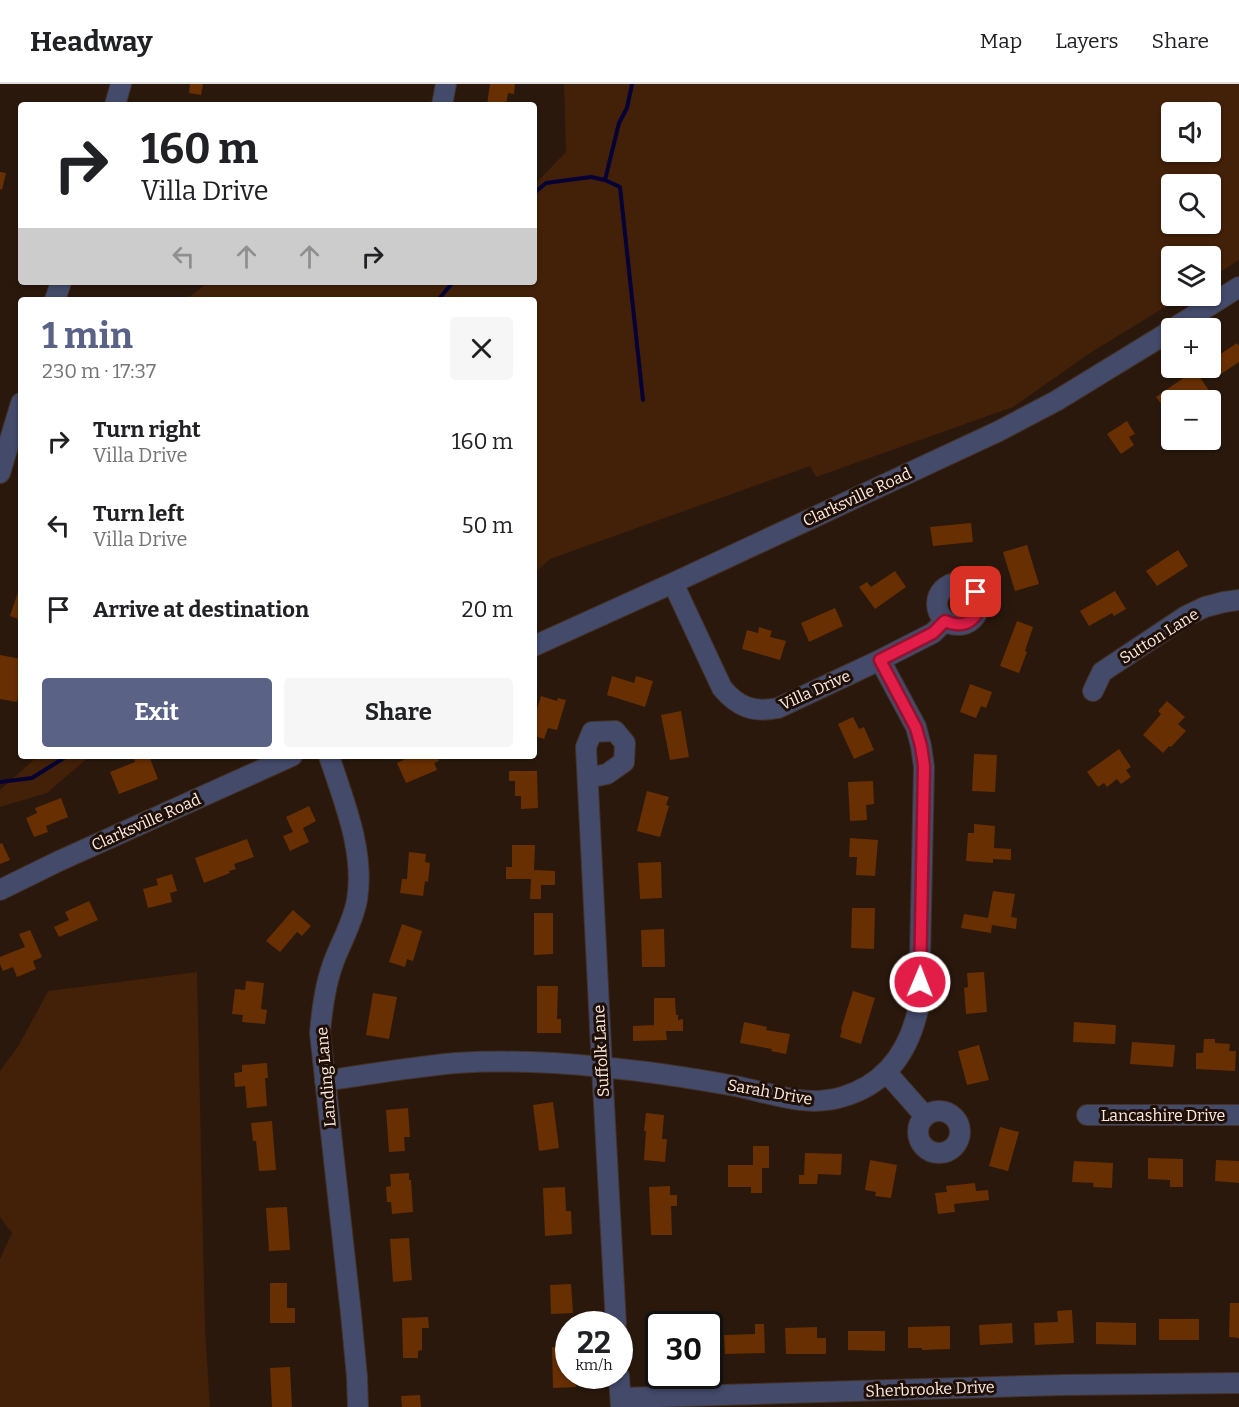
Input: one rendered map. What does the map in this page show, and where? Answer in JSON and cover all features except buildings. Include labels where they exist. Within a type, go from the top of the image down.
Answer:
[{"type":"street","points":[[116,102],[121,84]]},
{"type":"street","name":"Clarksville Road","points":[[1190,318],[1238,288]]},
{"type":"street","name":"Clarksville Road","points":[[537,645],[999,431],[1056,400],[1161,336]]},
{"type":"street","points":[[0,473],[18,413]]},
{"type":"street","name":"Villa Drive","points":[[673,583],[722,688],[730,698],[753,709],[778,708],[933,633],[945,621]]},
{"type":"street","name":"Sutton Lane","points":[[1093,691],[1102,672],[1186,616],[1204,607],[1239,600]]},
{"type":"street","name":"Sarah Drive","points":[[326,1081],[405,1068],[458,1063],[511,1062],[602,1067],[712,1082],[802,1101],[823,1101],[842,1097],[866,1087],[885,1072],[908,1043],[920,1005],[924,766],[916,728],[880,660]]},
{"type":"street","name":"Suffolk Lane","points":[[588,778],[607,774],[624,762],[625,743],[615,731],[592,732],[586,747],[615,1311]]},
{"type":"street","name":"Clarksville Road","points":[[0,890],[285,759]]},
{"type":"street","name":"Landing Lane","points":[[330,759],[354,838],[359,879],[357,901],[351,923],[326,985],[320,1033],[351,1314],[358,1407]]},
{"type":"street","points":[[885,1072],[925,1116]]},
{"type":"street","name":"Lancashire Drive","points":[[1086,1115],[1239,1115]]},
{"type":"street","name":"Sherbrooke Drive","points":[[621,1402],[1062,1385],[1239,1383]]},
{"type":"shaded area","points":[[564,84],[1239,84],[1239,260],[1221,272],[1221,246],[1161,246],[1161,306],[1167,306],[1090,353],[1013,407],[816,477],[810,466],[550,559],[537,571],[537,297],[189,297],[205,285],[537,285],[537,182],[566,152]]},
{"type":"shaded area","points":[[35,759],[87,759],[47,793],[0,807],[0,790]]},
{"type":"shaded area","points":[[197,972],[205,1329],[210,1407],[0,1407],[0,1259],[12,1233],[0,1217],[0,1071],[19,1045],[48,991]]},
{"type":"waterway","points":[[605,180],[619,123],[627,108],[632,84]]},
{"type":"waterway","points":[[537,190],[546,183],[591,177],[620,187],[643,400]]},
{"type":"waterway","points":[[440,297],[450,285]]},
{"type":"waterway","points":[[0,782],[32,778],[62,759]]},
{"type":"route","points":[[920,982],[924,766],[916,728],[880,660],[933,633],[945,621],[952,625],[969,622],[979,609],[976,592]]}]
